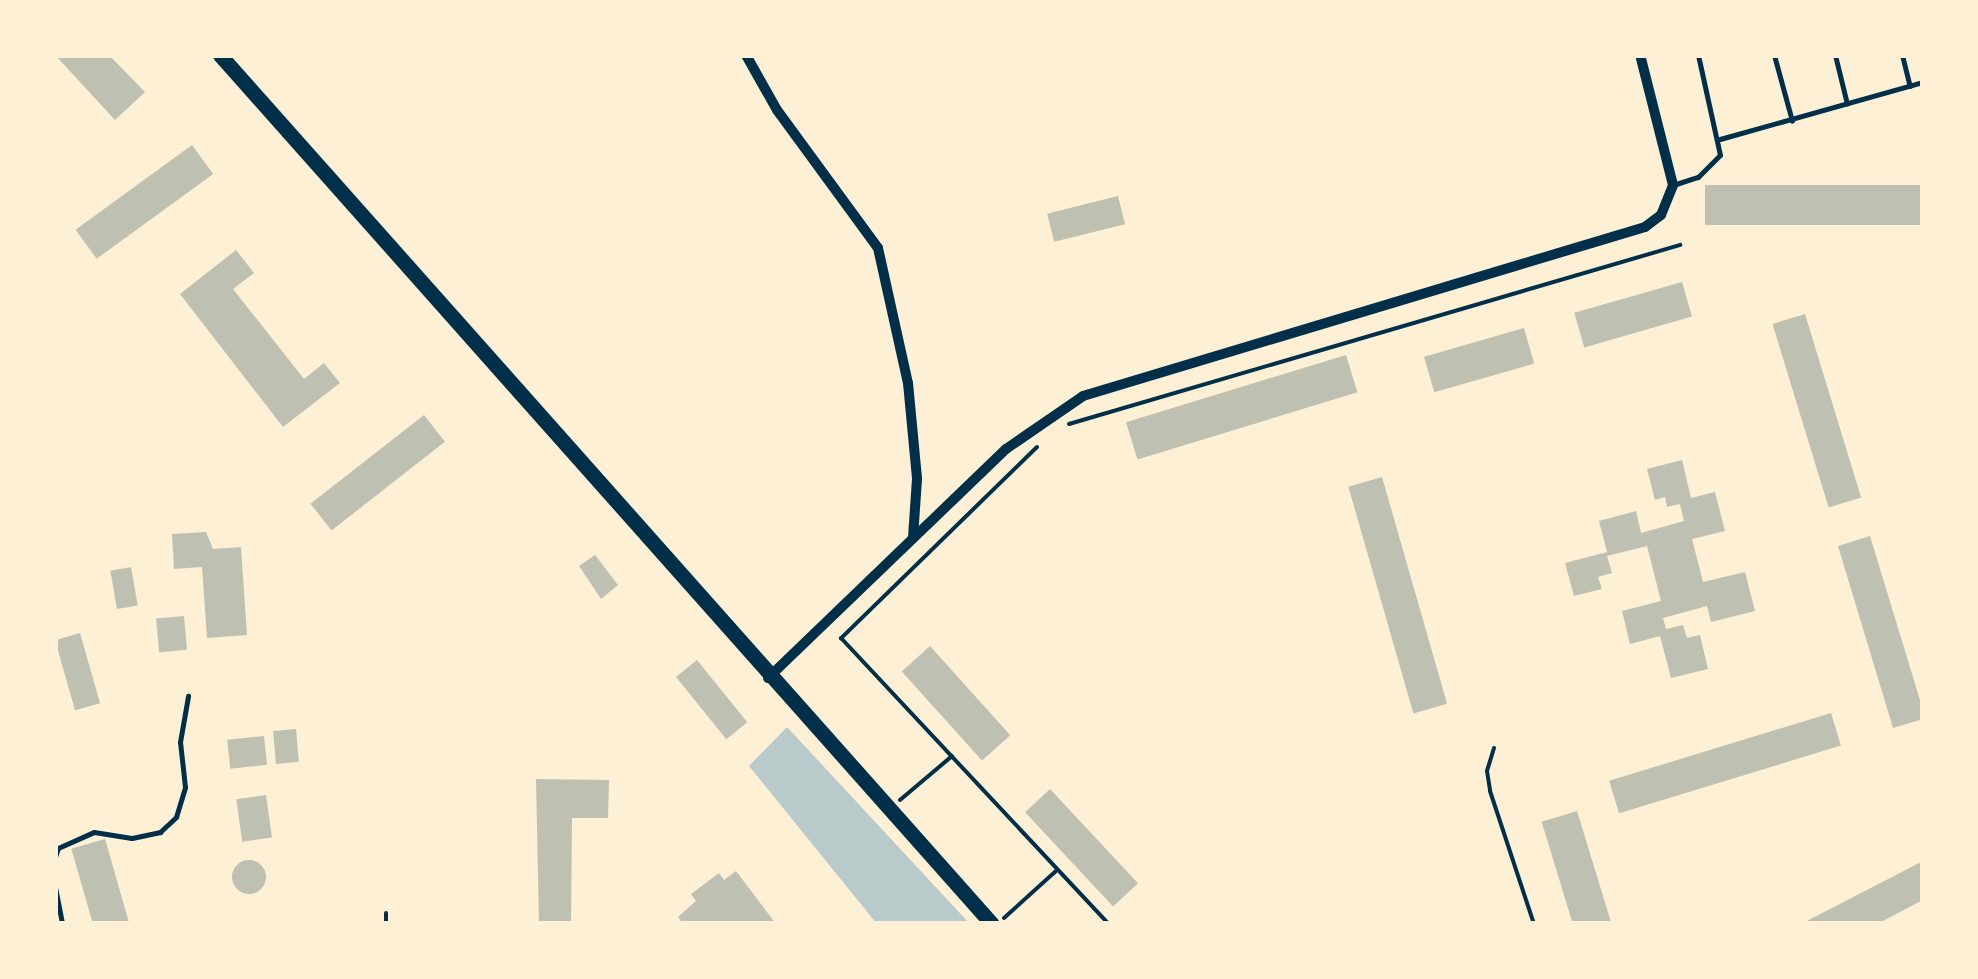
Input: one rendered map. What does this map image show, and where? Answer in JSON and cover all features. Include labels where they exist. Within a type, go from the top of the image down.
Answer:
[{"type":"main road","points":[[220,55],[768,678],[994,924]]},
{"type":"street","points":[[746,55],[777,110],[878,248],[908,383],[917,479],[913,538]]},
{"type":"street","points":[[768,678],[1006,448],[1083,396],[1645,227],[1661,215],[1673,185],[1640,55]]},
{"type":"lane","points":[[1673,185],[1710,167],[1720,140],[1698,55]]},
{"type":"lane","points":[[1774,55],[1792,120]]},
{"type":"lane","points":[[1835,55],[1847,104]]},
{"type":"lane","points":[[1902,55],[1910,86]]},
{"type":"lane","points":[[1720,140],[1923,82]]},
{"type":"lane","points":[[55,856],[58,848],[94,832],[132,838],[160,832],[176,817],[184,803],[180,742],[188,696]]},
{"type":"lane","points":[[55,886],[62,924]]},
{"type":"path","points":[[1054,433],[1104,412],[1680,245]]},
{"type":"path","points":[[1043,440],[841,638],[1106,923]]},
{"type":"path","points":[[1494,748],[1490,791],[1534,924]]},
{"type":"path","points":[[888,809],[952,756]]},
{"type":"path","points":[[994,924],[1058,869]]},
{"type":"path","points":[[386,914],[386,924]]},
{"type":"shaded area","points":[[787,727],[970,924],[877,924],[749,766]]},
{"type":"building","points":[[55,55],[109,55],[145,92],[115,120]]},
{"type":"building","points":[[192,145],[213,174],[97,259],[76,230]]},
{"type":"building","points":[[1705,185],[1923,185],[1923,225],[1705,225]]},
{"type":"building","points":[[1118,196],[1125,224],[1054,242],[1047,214]]},
{"type":"building","points":[[236,250],[254,273],[233,289],[304,379],[324,363],[340,383],[283,427],[180,294]]},
{"type":"building","points":[[1682,282],[1692,317],[1584,347],[1574,313]]},
{"type":"building","points":[[1805,314],[1861,498],[1829,508],[1772,324]]},
{"type":"building","points":[[1524,328],[1534,364],[1434,392],[1424,357]]},
{"type":"building","points":[[1346,355],[1357,392],[1137,460],[1126,422]]},
{"type":"building","points":[[424,415],[445,442],[331,530],[311,504]]},
{"type":"building","points":[[1682,460],[1691,498],[1715,492],[1725,531],[1692,539],[1703,582],[1745,572],[1755,611],[1711,622],[1707,606],[1663,618],[1666,629],[1683,625],[1687,638],[1700,635],[1708,669],[1671,678],[1660,636],[1630,644],[1622,611],[1661,601],[1647,546],[1607,556],[1612,573],[1598,577],[1602,589],[1574,596],[1565,563],[1607,552],[1599,521],[1636,511],[1641,533],[1684,521],[1680,504],[1667,507],[1665,497],[1655,500],[1647,469]]},
{"type":"building","points":[[1382,477],[1447,704],[1413,714],[1348,487]]},
{"type":"building","points":[[206,532],[213,549],[241,547],[247,635],[207,638],[202,567],[174,569],[172,534]]},
{"type":"building","points":[[1870,536],[1923,710],[1923,719],[1893,728],[1838,546]]},
{"type":"building","points":[[595,555],[618,585],[601,599],[579,566]]},
{"type":"building","points":[[131,567],[138,605],[117,609],[110,571]]},
{"type":"building","points":[[184,616],[187,650],[159,652],[156,618]]},
{"type":"building","points":[[80,633],[100,703],[75,710],[55,640]]},
{"type":"building","points":[[930,646],[1010,735],[982,761],[902,671]]},
{"type":"building","points":[[697,660],[747,722],[726,739],[676,677]]},
{"type":"building","points":[[1831,713],[1841,746],[1619,813],[1609,781]]},
{"type":"building","points":[[296,729],[299,762],[276,764],[273,731]]},
{"type":"building","points":[[264,736],[267,765],[230,769],[227,740]]},
{"type":"building","points":[[536,779],[609,780],[608,818],[572,818],[571,924],[539,924]]},
{"type":"building","points":[[1050,789],[1138,883],[1113,907],[1025,812]]},
{"type":"building","points":[[266,795],[272,838],[242,842],[236,799]]},
{"type":"building","points":[[1577,811],[1611,924],[1573,924],[1542,822]]},
{"type":"building","points":[[105,839],[129,924],[93,924],[71,849]]},
{"type":"building","points":[[249,860],[261,865],[266,877],[261,889],[249,894],[237,889],[232,877],[237,865]]},
{"type":"building","points":[[1923,861],[1923,900],[1877,924],[1801,924]]},
{"type":"building","points":[[736,871],[776,924],[683,924],[678,917],[696,901],[691,894],[719,873],[724,880]]}]
